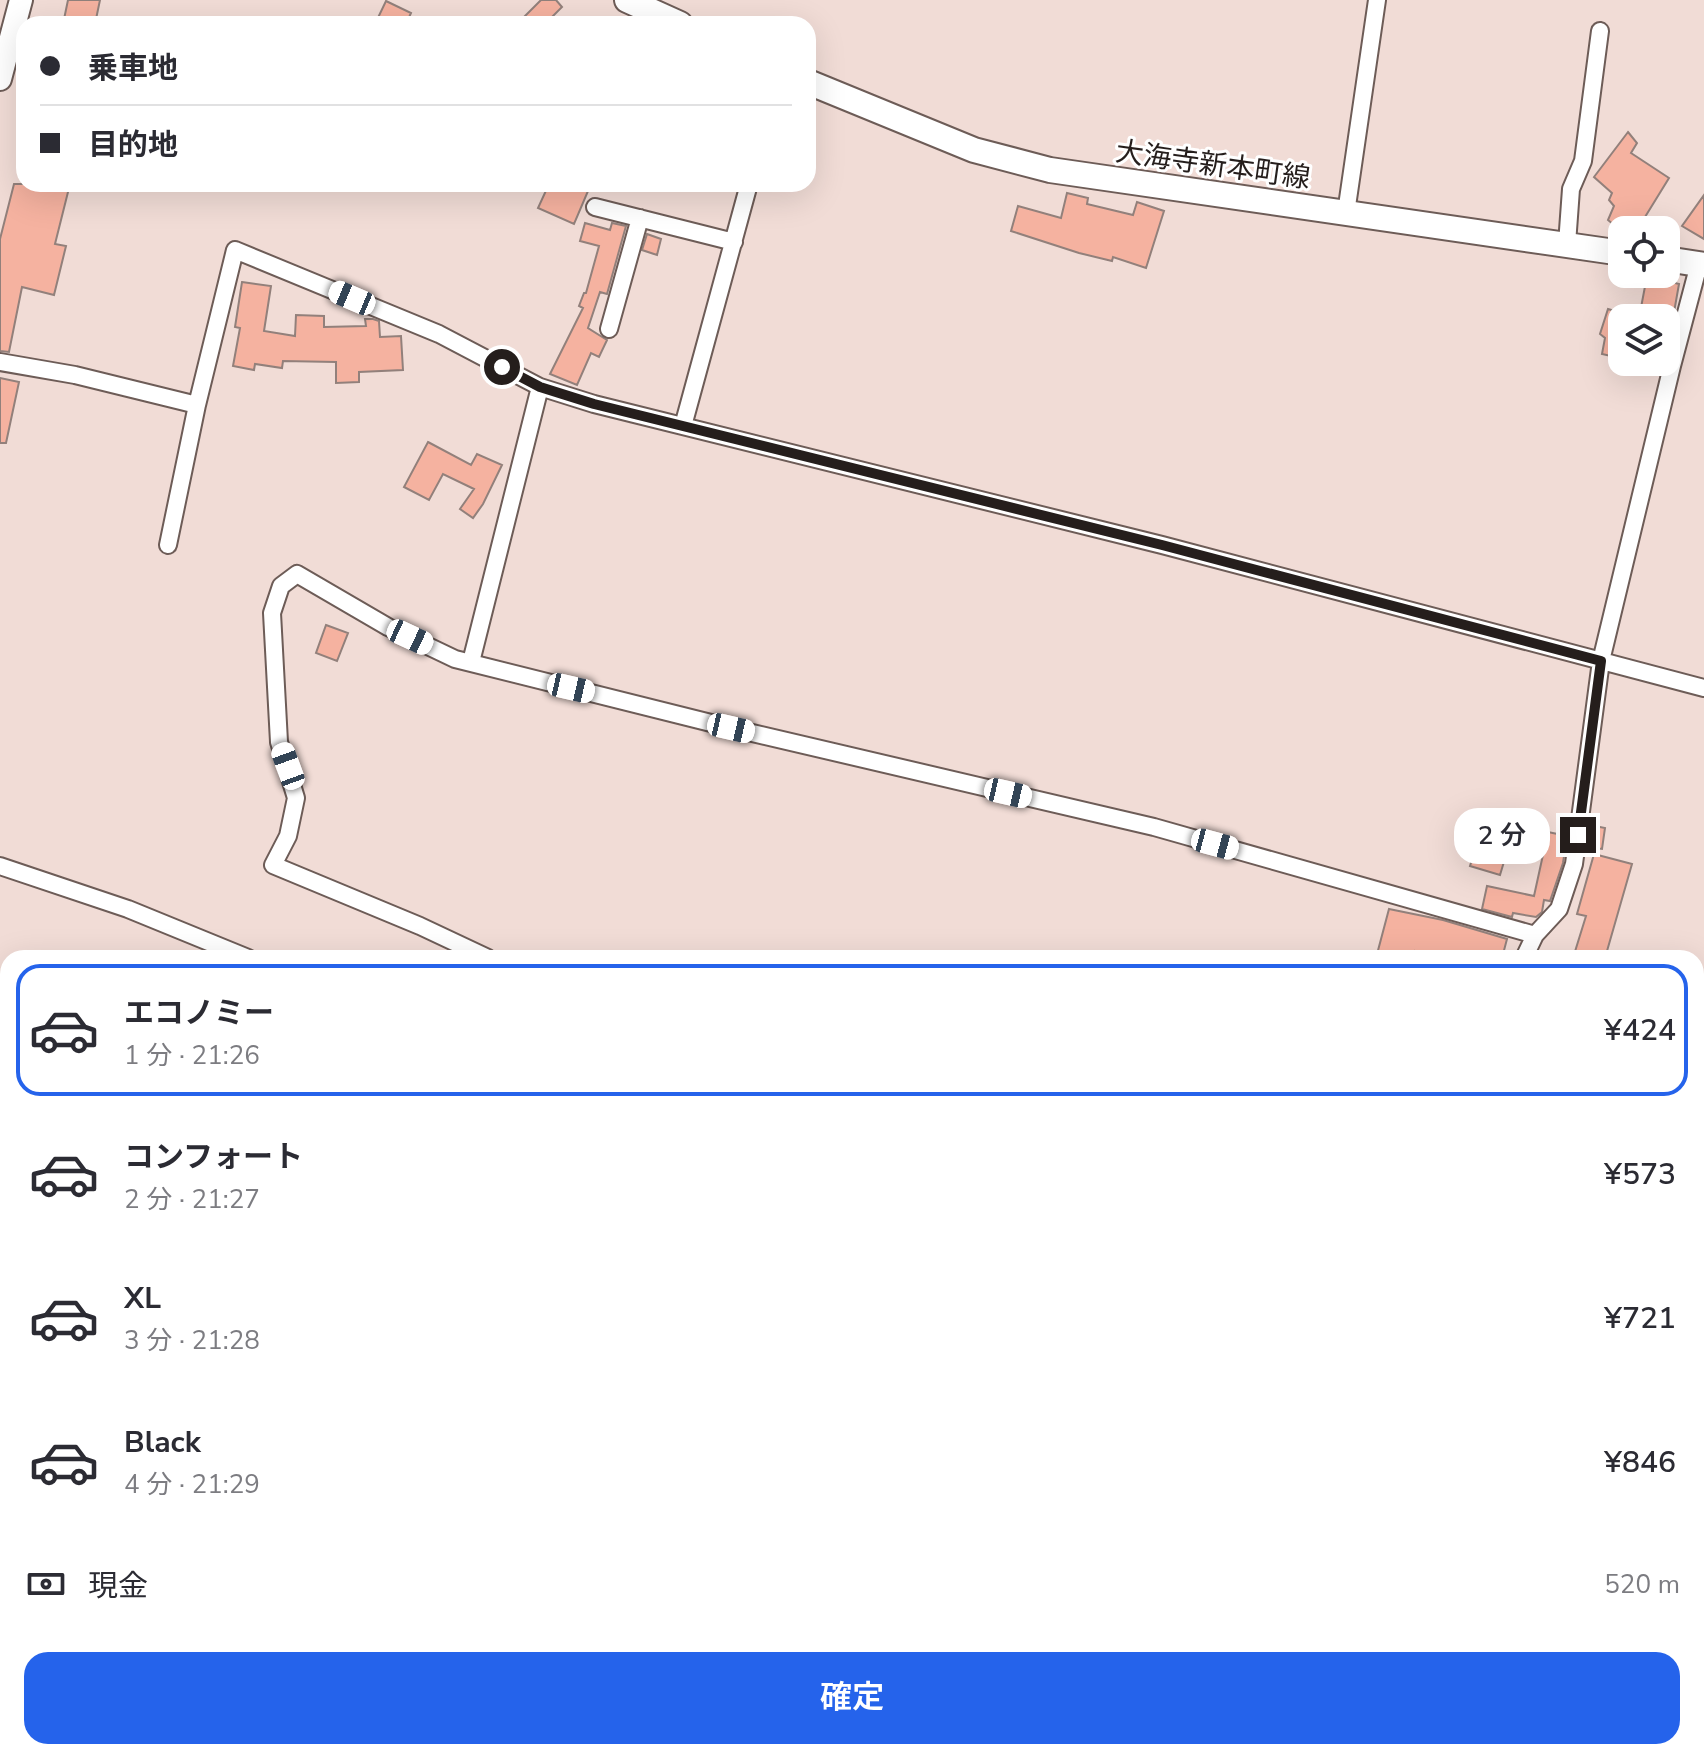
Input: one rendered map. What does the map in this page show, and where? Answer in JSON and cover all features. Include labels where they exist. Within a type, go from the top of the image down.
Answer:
[{"type":"main road","points":[[627,0],[662,16]]},
{"type":"main road","name":"大海寺新本町線","points":[[816,85],[974,150],[1050,170],[1608,251]]},
{"type":"main road","points":[[1680,261],[1702,265]]},
{"type":"street","points":[[1346,213],[1377,0]]},
{"type":"street","points":[[0,79],[16,19]]},
{"type":"street","points":[[1567,244],[1571,189],[1583,161],[1600,31]]},
{"type":"street","points":[[683,426],[747,192]]},
{"type":"street","points":[[595,207],[734,242]]},
{"type":"street","points":[[609,329],[640,218]]},
{"type":"street","points":[[168,545],[197,405],[235,250],[439,334],[540,387],[594,404],[1162,545],[1704,688]]},
{"type":"street","points":[[1528,950],[1535,935],[1559,909],[1574,864],[1601,661],[1672,366],[1702,265]]},
{"type":"street","points":[[0,362],[75,375],[197,405]]},
{"type":"street","points":[[471,662],[540,387]]},
{"type":"street","points":[[471,950],[273,865],[288,836],[296,798],[279,742],[272,613],[281,586],[297,574],[388,627],[455,659],[731,728],[1154,827],[1535,935]]},
{"type":"street","points":[[0,866],[128,909],[228,950]]},
{"type":"building","points":[[68,0],[100,0],[97,16],[65,16]]},
{"type":"building","points":[[541,0],[556,0],[562,7],[553,16],[525,16]]},
{"type":"building","points":[[386,1],[411,13],[410,16],[379,16]]},
{"type":"building","points":[[1628,132],[1637,143],[1631,153],[1669,178],[1646,216],[1610,216],[1614,206],[1609,200],[1612,193],[1594,177]]},
{"type":"building","points":[[14,184],[16,192],[68,192],[55,244],[66,246],[54,295],[22,287],[9,352],[0,351],[0,239]]},
{"type":"building","points":[[545,192],[588,192],[574,224],[538,208]]},
{"type":"building","points":[[1067,193],[1088,198],[1087,204],[1133,215],[1137,202],[1164,211],[1146,268],[1113,257],[1112,261],[1079,253],[1011,231],[1018,206],[1061,218]]},
{"type":"building","points":[[1704,195],[1704,239],[1682,226]]},
{"type":"building","points":[[585,223],[610,230],[612,223],[626,226],[607,294],[600,292],[588,328],[607,340],[599,357],[591,353],[577,385],[550,374],[583,308],[579,306],[586,293],[599,246],[580,241]]},
{"type":"building","points":[[647,234],[661,239],[657,255],[642,250]]},
{"type":"building","points":[[242,282],[271,286],[264,331],[295,336],[296,315],[324,316],[324,327],[366,326],[365,319],[373,319],[379,321],[380,337],[401,336],[403,370],[359,372],[359,382],[336,383],[336,362],[283,361],[282,368],[255,364],[254,370],[233,366],[240,328],[235,327]]},
{"type":"building","points":[[1645,288],[1678,288],[1675,304],[1642,304]]},
{"type":"building","points":[[1608,309],[1608,355],[1602,354],[1605,338],[1600,334]]},
{"type":"building","points":[[0,378],[19,382],[6,443],[0,443]]},
{"type":"building","points":[[428,442],[471,465],[477,454],[502,465],[473,518],[460,509],[474,489],[443,474],[429,500],[404,487]]},
{"type":"building","points":[[326,625],[348,633],[337,661],[316,653]]},
{"type":"building","points":[[1485,816],[1515,825],[1500,875],[1470,866]]},
{"type":"building","points":[[1590,825],[1605,828],[1602,849],[1587,847]]},
{"type":"building","points":[[1548,832],[1567,836],[1563,863],[1550,901],[1544,900],[1542,912],[1536,917],[1513,913],[1512,917],[1482,909],[1487,886],[1534,896]]},
{"type":"building","points":[[1594,854],[1632,864],[1607,950],[1575,950],[1586,916],[1577,914]]},
{"type":"building","points":[[1389,909],[1443,920],[1507,939],[1504,950],[1378,950]]},
{"type":"route","points":[[502,367],[540,387],[594,404],[1162,545],[1601,661],[1578,835]]}]
